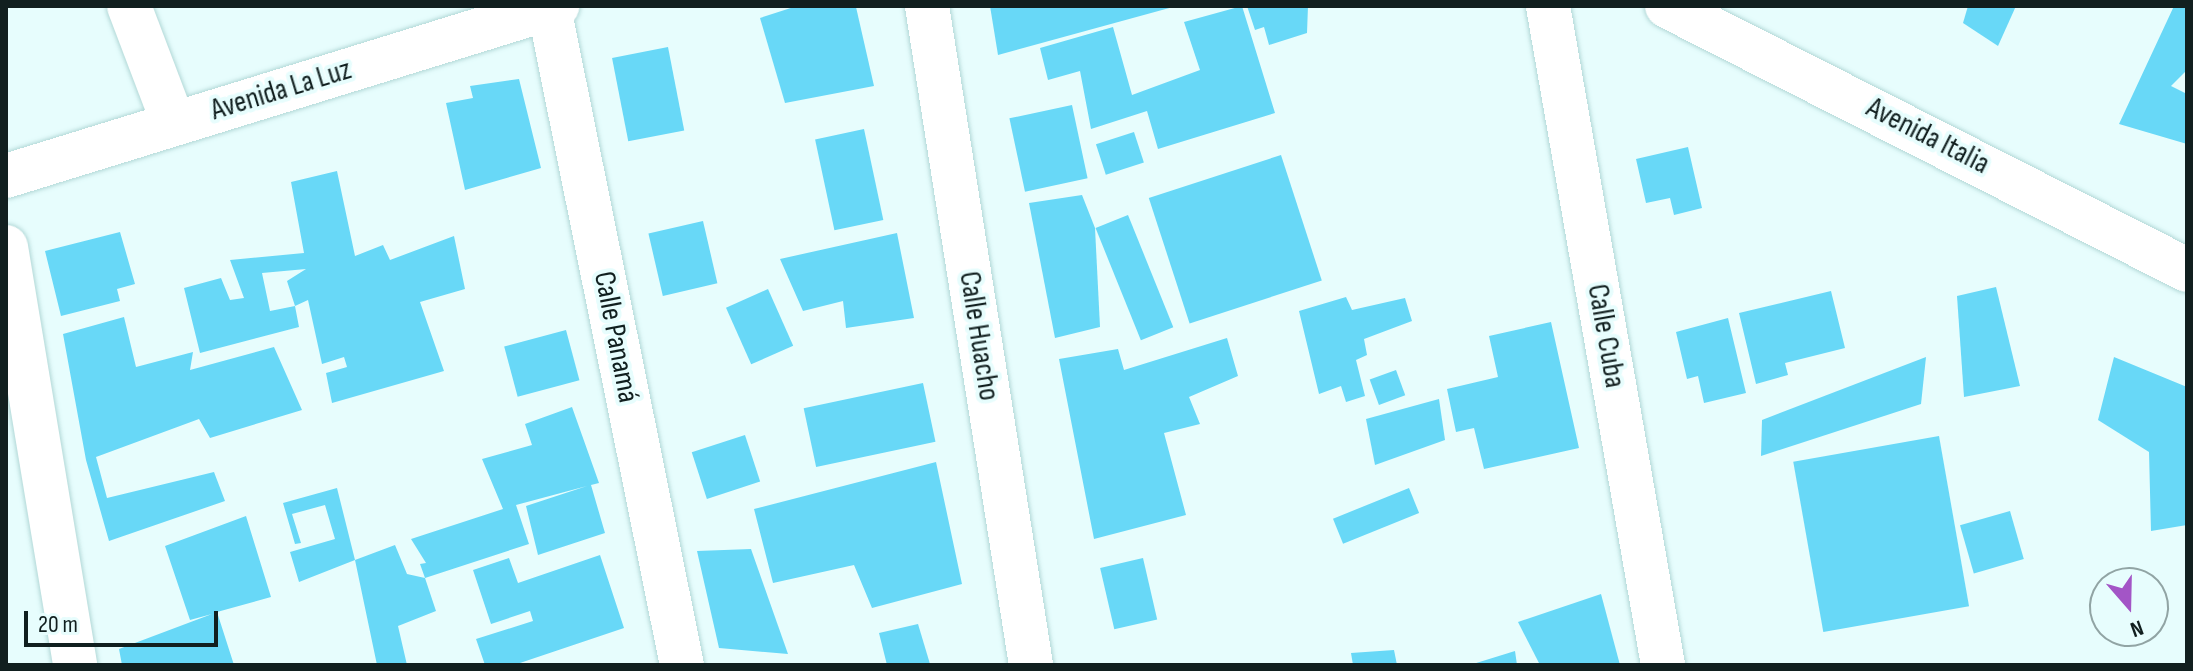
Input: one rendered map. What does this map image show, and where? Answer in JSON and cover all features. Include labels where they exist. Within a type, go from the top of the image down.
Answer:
[{"type":"street","points":[[129,6],[173,122]]},
{"type":"street","name":"Calle Huacho","points":[[927,6],[1031,665]]},
{"type":"street","name":"Calle Cuba","points":[[1548,6],[1663,665]]},
{"type":"street","name":"Avenida Italia","points":[[1667,6],[2187,270]]},
{"type":"street","name":"Avenida La Luz","points":[[6,176],[553,7]]},
{"type":"street","name":"Calle Panamá","points":[[553,7],[682,665]]},
{"type":"street","points":[[6,247],[75,665]]},
{"type":"building","points":[[797,6],[856,7],[874,86],[785,103],[760,18]]},
{"type":"building","points":[[990,6],[1172,6],[1173,7],[998,55]]},
{"type":"building","points":[[1242,6],[1275,113],[1158,149],[1147,111],[1091,129],[1080,71],[1048,80],[1040,48],[1113,27],[1132,95],[1200,70],[1184,22]]},
{"type":"building","points":[[1247,6],[1308,6],[1307,33],[1269,45],[1264,27],[1255,30]]},
{"type":"building","points":[[1968,6],[2016,6],[1998,46],[1963,23]]},
{"type":"building","points":[[2174,6],[2187,6],[2187,70],[2171,86],[2187,94],[2187,144],[2119,124]]},
{"type":"building","points":[[668,47],[684,130],[628,141],[612,58]]},
{"type":"building","points":[[519,79],[541,168],[465,190],[446,103],[473,98],[470,86]]},
{"type":"building","points":[[1072,105],[1088,178],[1025,192],[1009,118]]},
{"type":"building","points":[[864,129],[883,220],[834,230],[815,139]]},
{"type":"building","points":[[1134,132],[1144,162],[1106,175],[1096,144]]},
{"type":"building","points":[[1688,147],[1702,208],[1674,215],[1670,198],[1646,203],[1636,159]]},
{"type":"building","points":[[1281,155],[1322,281],[1190,323],[1149,198]]},
{"type":"building","points":[[337,171],[355,256],[383,245],[390,260],[454,236],[465,289],[420,302],[444,371],[332,403],[326,373],[347,367],[344,357],[322,364],[308,300],[295,306],[299,327],[200,353],[184,288],[221,278],[230,300],[244,298],[230,260],[304,253],[291,182]],"holes":[[[306,269],[287,281],[295,306],[270,311],[262,273]]]},
{"type":"building","points":[[1082,195],[1095,228],[1100,327],[1055,338],[1029,203]]},
{"type":"building","points":[[1128,215],[1173,327],[1141,340],[1096,228]]},
{"type":"building","points":[[703,221],[717,283],[663,296],[648,234]]},
{"type":"building","points":[[120,232],[135,284],[117,289],[120,301],[61,316],[45,251]]},
{"type":"building","points":[[897,233],[914,318],[846,328],[843,301],[803,311],[780,259]]},
{"type":"building","points":[[1996,287],[2020,386],[1964,397],[1957,296]]},
{"type":"building","points":[[768,289],[793,346],[751,364],[726,308]]},
{"type":"building","points":[[1831,291],[1845,348],[1785,363],[1788,375],[1756,384],[1739,313]]},
{"type":"building","points":[[1346,297],[1352,310],[1405,298],[1412,321],[1364,339],[1367,355],[1356,360],[1365,396],[1346,402],[1341,386],[1319,394],[1299,311]]},
{"type":"building","points":[[124,317],[136,367],[193,352],[190,370],[274,347],[302,410],[210,438],[199,419],[96,457],[107,498],[214,472],[225,501],[109,541],[86,460],[63,334]]},
{"type":"building","points":[[1728,318],[1746,393],[1704,403],[1698,376],[1687,379],[1676,332]]},
{"type":"building","points":[[1551,322],[1579,448],[1484,469],[1474,428],[1456,432],[1447,389],[1498,377],[1489,336]]},
{"type":"building","points":[[566,330],[579,380],[518,397],[504,347]]},
{"type":"building","points":[[1227,338],[1238,376],[1189,397],[1200,424],[1164,433],[1186,515],[1094,539],[1059,359],[1118,349],[1124,370]]},
{"type":"building","points":[[1926,357],[1921,404],[1761,456],[1762,420]]},
{"type":"building","points":[[2114,357],[2187,387],[2187,525],[2151,531],[2149,452],[2098,420]]},
{"type":"building","points":[[1396,370],[1405,395],[1379,405],[1370,380]]},
{"type":"building","points":[[923,383],[935,442],[816,467],[804,408]]},
{"type":"building","points":[[1439,399],[1445,440],[1375,465],[1366,419]]},
{"type":"building","points":[[572,407],[599,483],[591,485],[605,533],[538,555],[526,506],[587,486],[516,505],[529,544],[425,578],[420,564],[426,563],[411,539],[503,509],[482,459],[532,445],[525,424]]},
{"type":"building","points":[[745,435],[760,482],[707,499],[692,452]]},
{"type":"building","points":[[1939,436],[1969,606],[1823,632],[1793,462]]},
{"type":"building","points":[[936,462],[962,584],[872,608],[854,565],[773,583],[754,509]]},
{"type":"building","points":[[337,488],[355,560],[299,582],[290,552],[335,539],[325,505],[292,514],[301,543],[295,544],[283,503]]},
{"type":"building","points":[[1409,488],[1419,513],[1343,544],[1333,519]]},
{"type":"building","points":[[2010,511],[2024,559],[1974,573],[1960,525]]},
{"type":"building","points":[[246,516],[271,597],[217,612],[234,665],[122,665],[119,649],[212,614],[190,620],[165,546]]},
{"type":"building","points":[[395,545],[407,574],[425,578],[436,611],[398,626],[407,665],[377,665],[355,560]]},
{"type":"building","points":[[751,549],[788,654],[719,648],[697,551]]},
{"type":"building","points":[[600,555],[624,628],[514,665],[485,665],[476,639],[533,621],[530,611],[491,624],[473,570],[509,558],[518,583]]},
{"type":"building","points":[[1143,558],[1157,619],[1114,629],[1100,568]]},
{"type":"building","points":[[1601,594],[1620,665],[1540,665],[1518,622]]},
{"type":"building","points":[[918,624],[930,664],[887,665],[879,633]]},
{"type":"building","points":[[1394,650],[1397,665],[1353,665],[1351,653]]},
{"type":"building","points":[[1515,651],[1517,665],[1473,665],[1473,664]]}]
